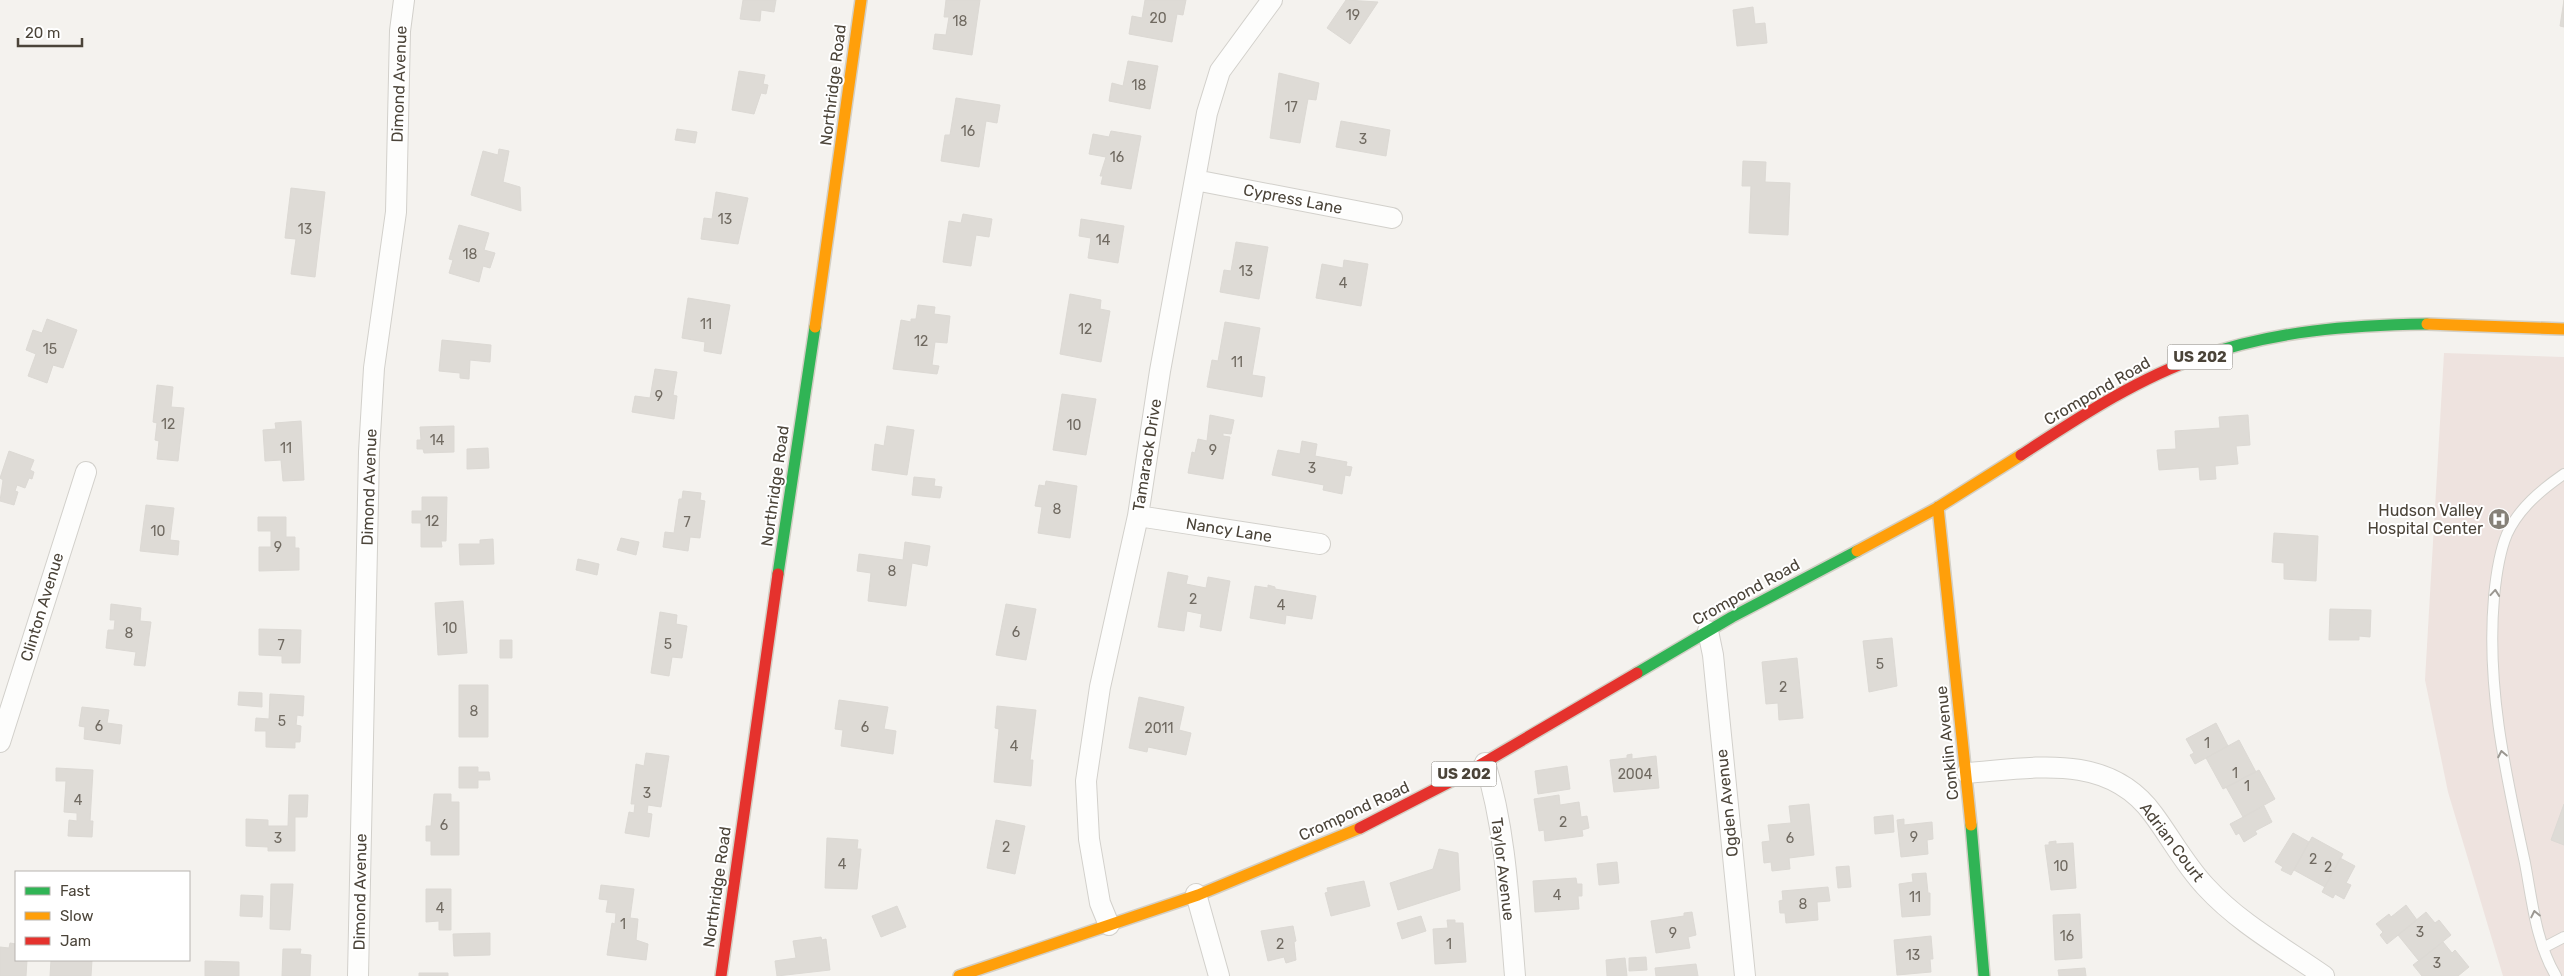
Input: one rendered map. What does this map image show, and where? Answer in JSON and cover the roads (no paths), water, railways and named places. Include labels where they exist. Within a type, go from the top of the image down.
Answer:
[{"type":"main road","name":"Northridge Road","points":[[721,976],[741,824],[843,139],[861,0]]},
{"type":"main road","name":"Crompond Road","points":[[959,976],[1258,872],[1372,823],[1484,763],[1708,631],[1938,507],[2127,389],[2169,368],[2217,350],[2264,338],[2366,324],[2414,323],[2564,329]]},
{"type":"main road","name":"Conklin Avenue","points":[[1938,507],[1967,773],[1984,976]]},
{"type":"street","name":"Dimond Avenue","points":[[358,976],[369,452],[374,368],[396,212],[399,41],[404,0]]},
{"type":"street","name":"Tamarack Drive","points":[[1109,925],[1100,903],[1089,840],[1086,782],[1100,687],[1138,516],[1160,370],[1207,113],[1220,71],[1272,0]]},
{"type":"street","name":"Cypress Lane","points":[[1195,180],[1392,218]]},
{"type":"street","name":"Clinton Avenue","points":[[0,742],[86,472]]},
{"type":"street","name":"Nancy Lane","points":[[1138,516],[1320,544]]},
{"type":"street","name":"Ogden Avenue","points":[[1708,631],[1713,655],[1745,976]]},
{"type":"street","name":"Taylor Avenue","points":[[1484,763],[1492,786],[1507,886],[1515,976]]},
{"type":"street","name":"Adrian Court","points":[[1967,773],[2065,766],[2093,771],[2116,780],[2136,795],[2152,813],[2183,861],[2207,888],[2240,918],[2324,976]]},
{"type":"street","points":[[1196,894],[1220,976]]},
{"type":"lane","points":[[2556,976],[2543,948],[2498,725],[2492,648],[2493,612],[2501,554],[2507,535],[2517,515],[2544,488],[2564,474]]},
{"type":"lane","points":[[2543,948],[2564,937]]},
{"type":"place","name":"Hudson Valley Hospital Center","points":[[2499,519]]}]
